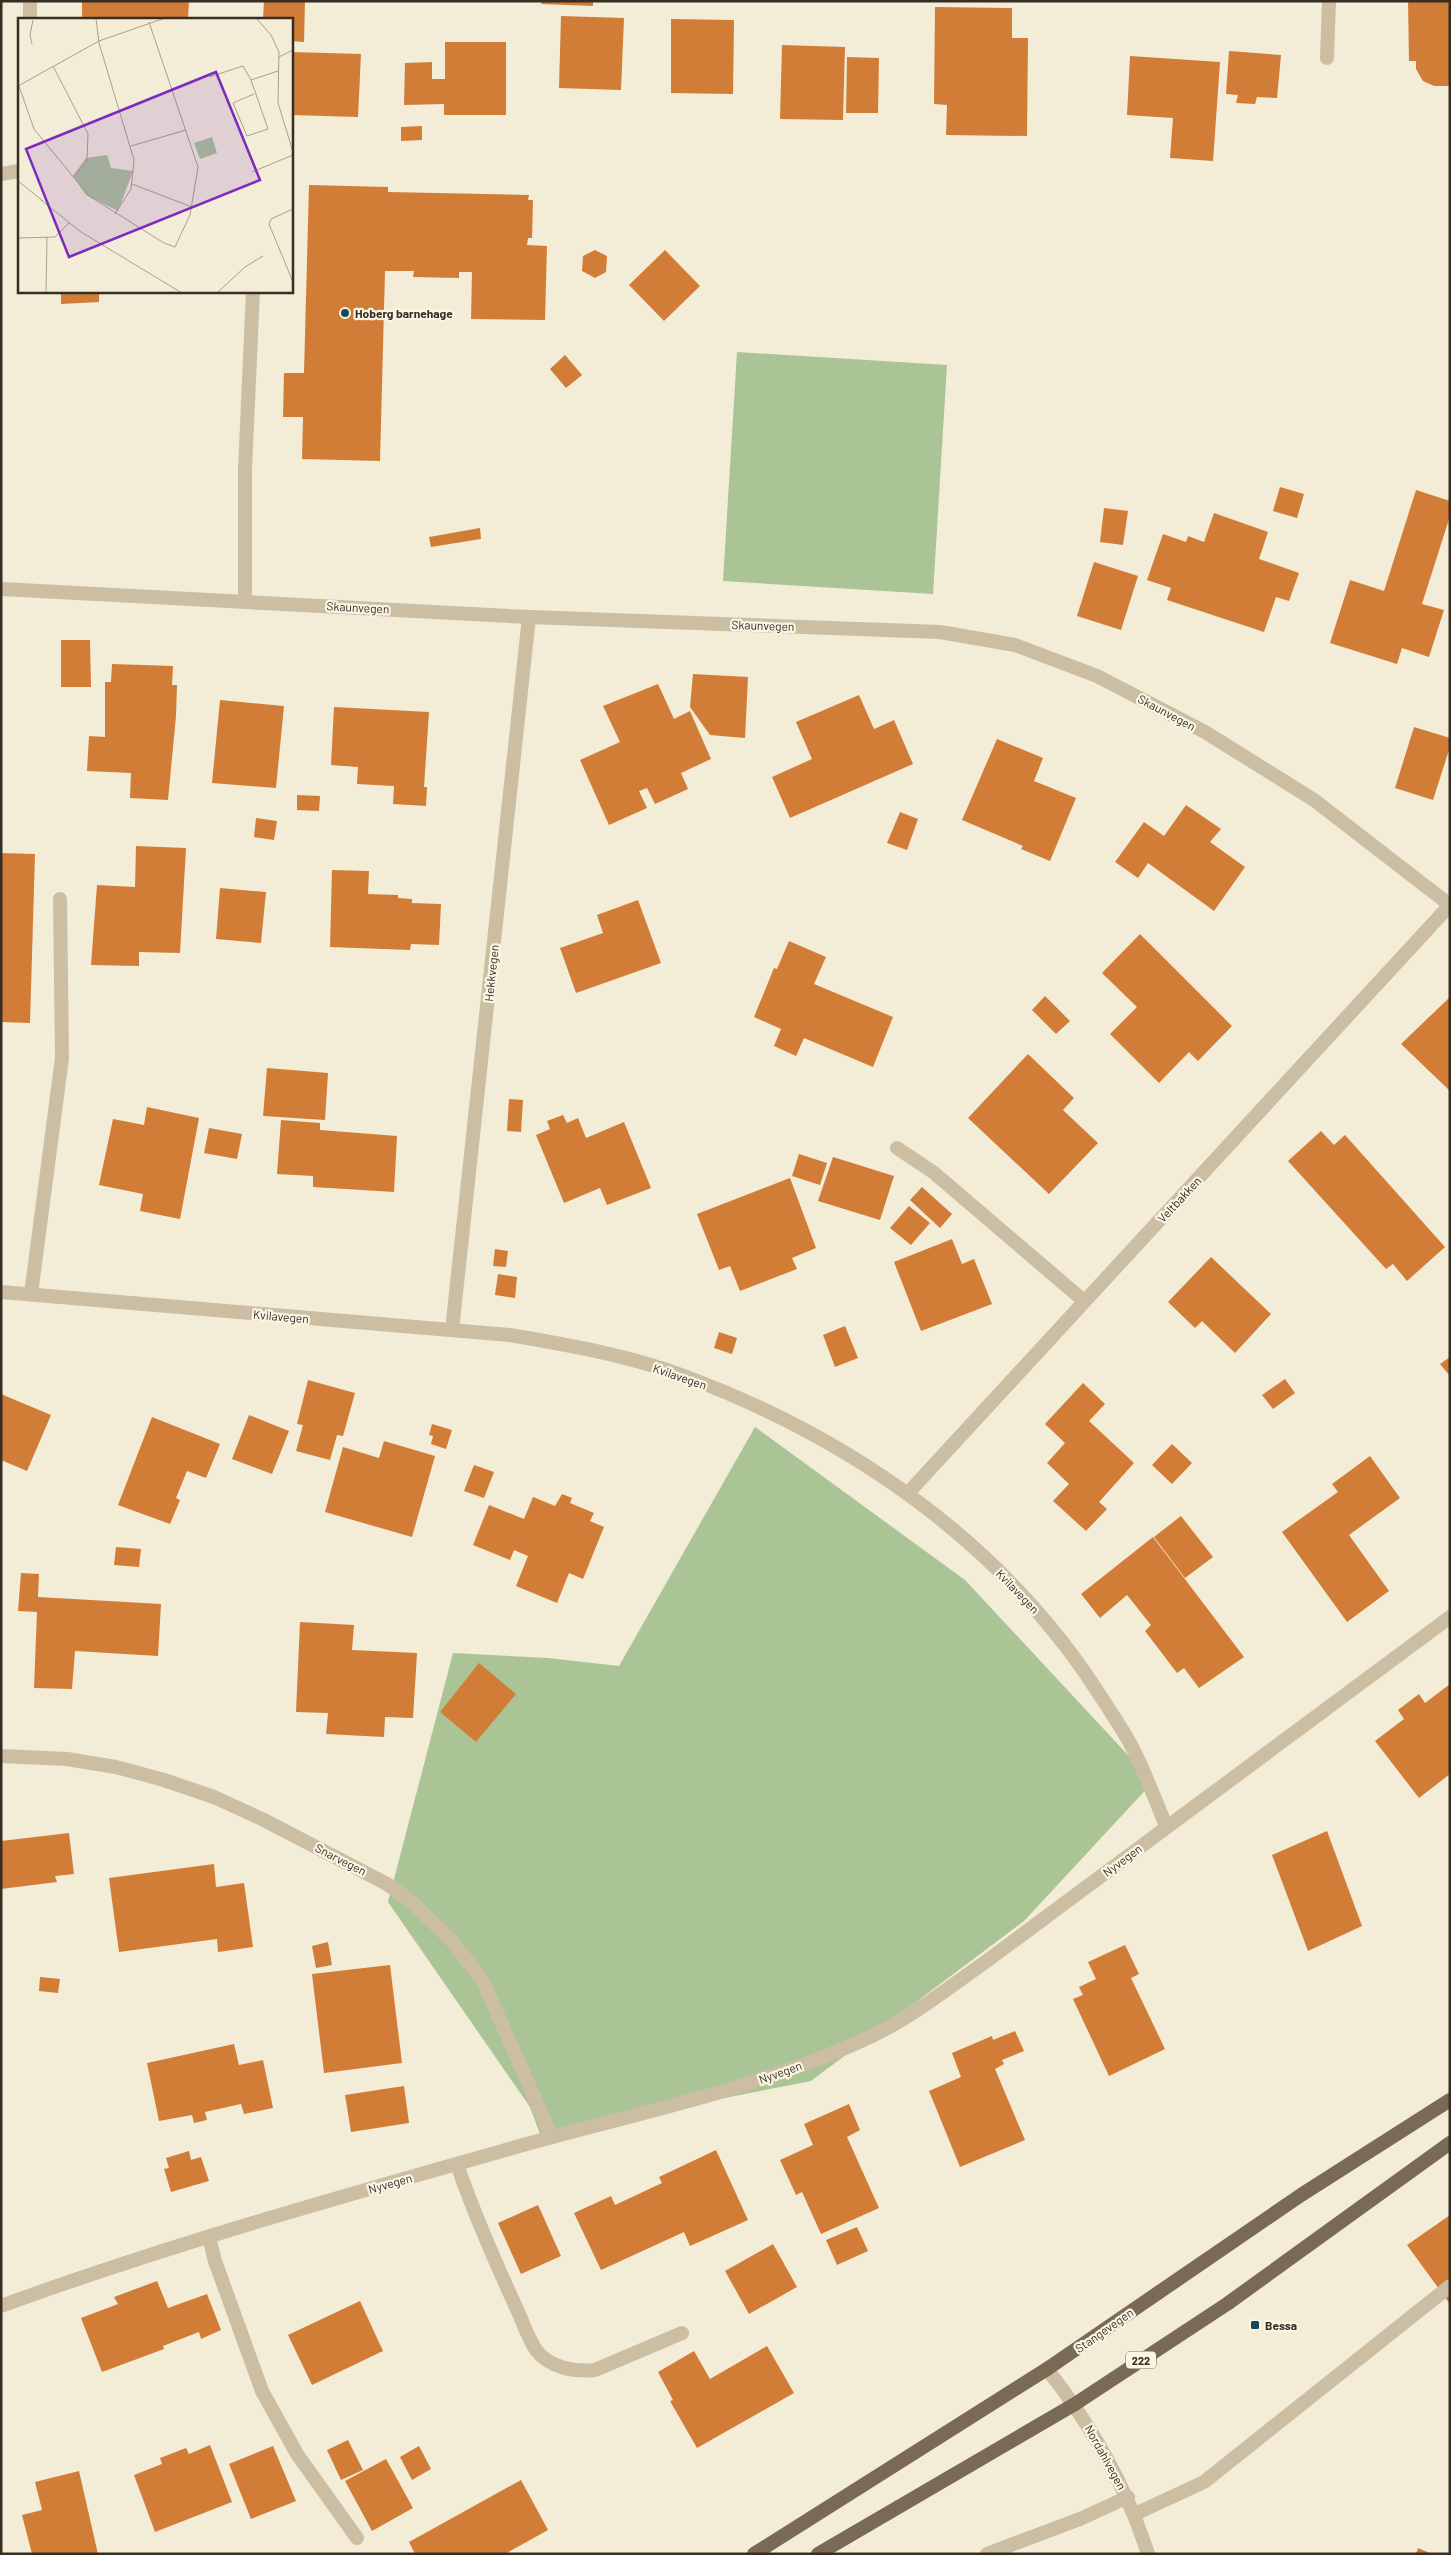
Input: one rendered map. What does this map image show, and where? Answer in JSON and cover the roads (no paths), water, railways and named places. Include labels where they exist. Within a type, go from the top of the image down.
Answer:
[{"type":"main road","name":"Stangevegen","points":[[754,2554],[1048,2369],[1301,2195],[1450,2100]]},
{"type":"main road","name":"222","points":[[818,2554],[1075,2404],[1227,2304],[1450,2143]]},
{"type":"street","points":[[30,1],[30,18]]},
{"type":"street","points":[[1327,58],[1329,1]]},
{"type":"street","points":[[1,174],[18,171]]},
{"type":"street","points":[[245,600],[245,469],[253,292]]},
{"type":"street","name":"Skaunvegen","points":[[1,588],[529,617],[940,632],[1015,645],[1097,676],[1205,732],[1314,800],[1450,905]]},
{"type":"street","name":"Hekkvegen","points":[[452,1330],[529,617]]},
{"type":"street","points":[[31,1294],[62,1058],[60,900]]},
{"type":"street","name":"Veltbakken","points":[[908,1492],[1450,905]]},
{"type":"street","points":[[898,1148],[933,1172],[1084,1301]]},
{"type":"street","name":"Kvilavegen","points":[[1,1292],[452,1330],[554,1342],[685,1376],[746,1401],[834,1446],[908,1492],[960,1535],[1010,1582],[1050,1625],[1086,1673],[1134,1749],[1166,1826]]},
{"type":"street","name":"Nyvegen","points":[[1,2306],[165,2249],[292,2210],[752,2082],[843,2049],[876,2034],[926,2004],[1450,1617]]},
{"type":"street","name":"Snarvegen","points":[[1,1756],[67,1759],[116,1768],[164,1780],[214,1798],[262,1819],[387,1884],[412,1902],[451,1940],[483,1981],[552,2137]]},
{"type":"street","points":[[457,2164],[500,2271],[525,2327],[536,2350],[548,2360],[568,2369],[580,2371],[595,2370],[682,2333]]},
{"type":"street","points":[[209,2236],[215,2261],[262,2390],[297,2454],[357,2538]]},
{"type":"street","points":[[1135,2514],[1204,2482],[1450,2286]]},
{"type":"street","name":"Nordahlvegen","points":[[1048,2369],[1075,2404],[1097,2438],[1128,2497],[1148,2554]]},
{"type":"street","points":[[987,2554],[1080,2519],[1128,2497]]},
{"type":"place","name":"Hoberg barnehage","points":[[345,313]]},
{"type":"place","name":"Bessa","points":[[1255,2325]]}]
